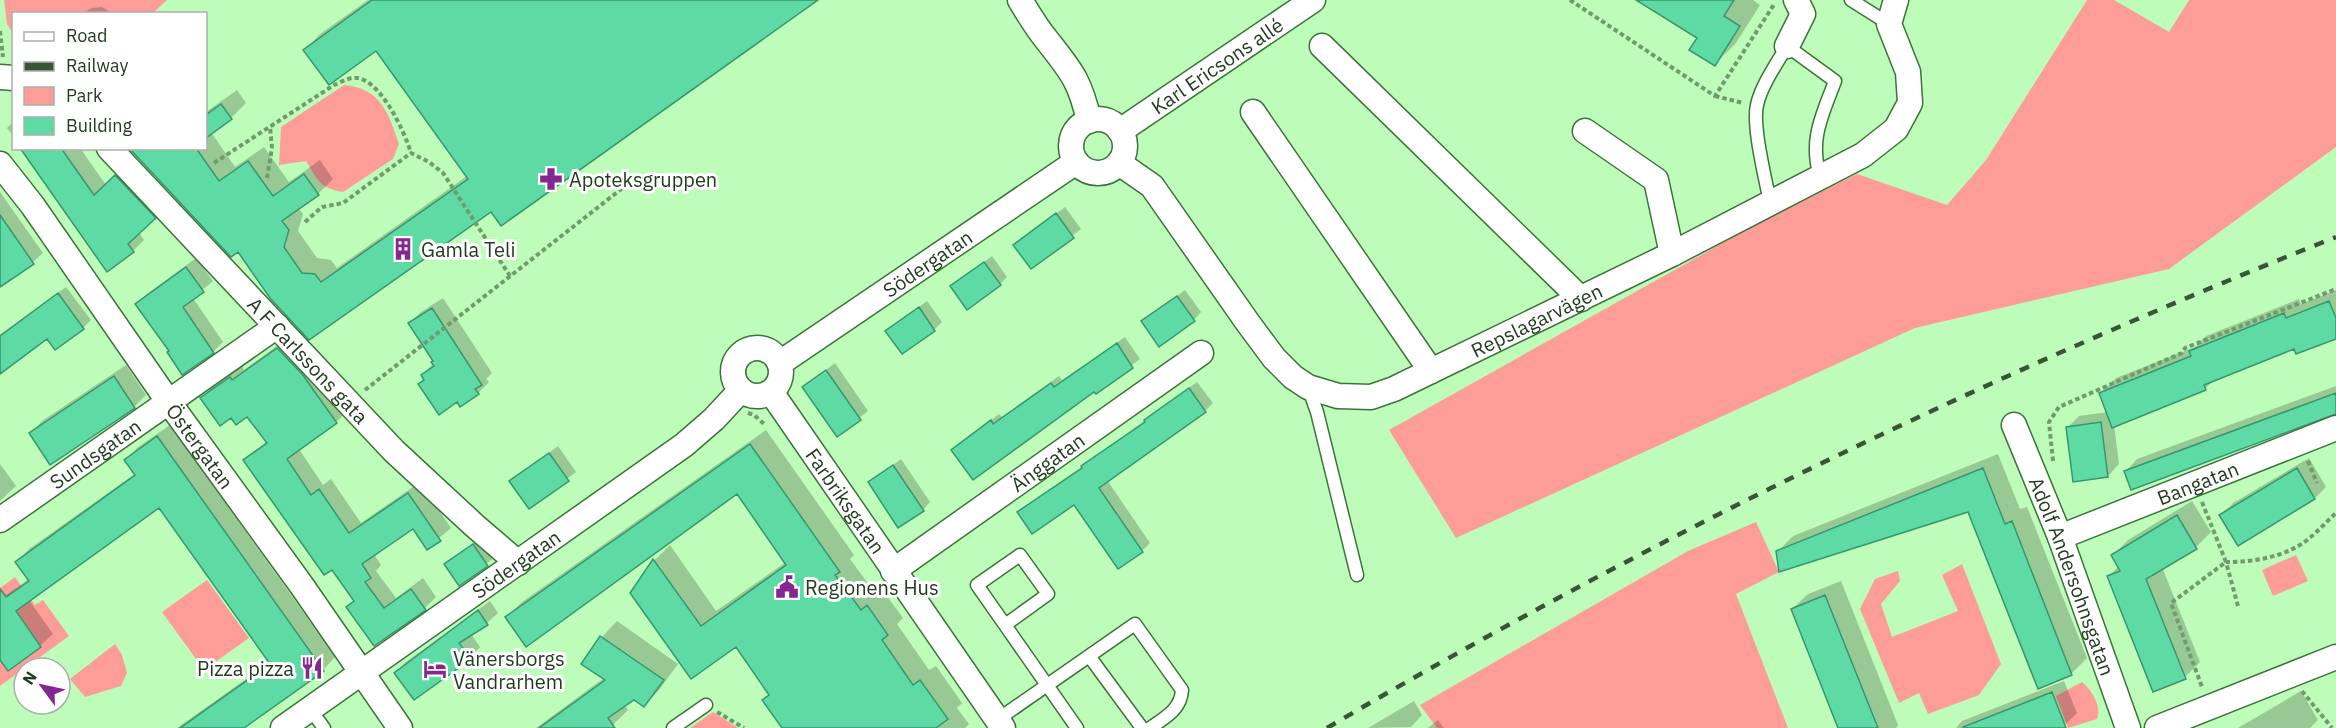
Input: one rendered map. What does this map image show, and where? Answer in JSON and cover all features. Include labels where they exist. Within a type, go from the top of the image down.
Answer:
[{"type":"street","points":[[1020,0],[1045,39],[1068,65],[1084,99],[1089,121]]},
{"type":"street","name":"Karl Ericsons allé","points":[[1120,131],[1313,0]]},
{"type":"street","points":[[1787,46],[1803,14],[1796,0]]},
{"type":"street","points":[[1889,24],[1896,0]]},
{"type":"street","name":"Repslagarvägen","points":[[1119,162],[1152,186],[1274,358],[1293,377],[1308,387],[1326,394],[1371,397],[1394,389],[1581,299],[1863,155],[1896,129],[1910,103],[1908,72],[1889,24]]},
{"type":"street","points":[[1322,46],[1581,299]]},
{"type":"street","points":[[1253,112],[1431,371]]},
{"type":"street","points":[[1089,121],[1106,121],[1120,131],[1124,147],[1119,162],[1112,169],[1097,173],[1087,171],[1076,162],[1071,150],[1072,138],[1078,127],[1089,121]]},
{"type":"street","points":[[1586,131],[1656,180],[1672,254]]},
{"type":"street","name":"A F Carlssons gata","points":[[111,150],[348,403],[442,496],[518,563]]},
{"type":"street","name":"Södergatan","points":[[780,363],[1076,162]]},
{"type":"street","name":"Östergatan","points":[[0,164],[33,206],[168,401],[302,586],[399,728]]},
{"type":"street","name":"Sundsgatan","points":[[0,520],[277,326]]},
{"type":"street","points":[[753,348],[764,349],[773,354],[780,363],[780,379],[771,392],[755,396],[741,390],[734,379],[733,371],[737,358],[743,352],[753,348]]},
{"type":"street","name":"Änggatan","points":[[893,571],[1201,353]]},
{"type":"street","name":"Södergatan","points":[[283,728],[684,445],[714,419],[741,390]]},
{"type":"street","name":"Farbriksgatan","points":[[771,392],[1000,724]]},
{"type":"street","name":"Adolf Andersohnsgatan","points":[[2014,425],[2061,537],[2128,728]]},
{"type":"street","name":"Bangatan","points":[[2061,537],[2336,428]]},
{"type":"street","points":[[2157,728],[2336,657]]},
{"type":"lane","points":[[1851,0],[1889,24]]},
{"type":"lane","points":[[1770,203],[1758,140],[1756,106],[1787,46],[1835,81],[1816,130],[1816,162],[1820,177]]},
{"type":"lane","points":[[1308,387],[1317,412],[1358,575]]},
{"type":"lane","points":[[1005,625],[1048,594],[1020,555],[976,585],[1077,728]]},
{"type":"lane","points":[[1000,724],[1046,685],[1135,624],[1182,690],[1181,702],[1171,713],[1150,728]]},
{"type":"lane","points":[[1089,656],[1142,728]]},
{"type":"lane","points":[[673,728],[706,705]]},
{"type":"lane","points":[[310,709],[324,728]]},
{"type":"path","points":[[1570,0],[1715,96],[1756,106]]},
{"type":"path","points":[[1715,96],[1777,0]]},
{"type":"path","points":[[214,164],[334,85],[353,78],[369,83],[403,128],[411,153],[429,162],[443,173],[510,276]]},
{"type":"path","points":[[267,178],[272,148],[270,126]]},
{"type":"path","points":[[305,222],[322,207],[343,203],[411,153]]},
{"type":"path","points":[[348,403],[633,179]]},
{"type":"path","points":[[2054,463],[2049,422],[2059,407],[2182,353],[2185,348],[2336,289]]},
{"type":"path","points":[[742,414],[754,415],[769,429]]},
{"type":"path","points":[[2195,484],[2226,562],[2238,606]]},
{"type":"path","points":[[2210,707],[2171,603],[2226,562],[2244,562],[2280,555],[2302,544],[2336,513]]},
{"type":"path","points":[[2294,674],[2303,694],[2332,728]]},
{"type":"path","points":[[706,705],[744,728]]},
{"type":"green space","points":[[4,0],[167,0],[154,12],[12,12],[12,32],[7,24]]},
{"type":"green space","points":[[2087,0],[2114,0],[2169,32],[2189,0],[2336,0],[2336,147],[2169,269],[1915,328],[1456,538],[1389,430],[1753,226],[1857,174],[1947,205],[1986,160]]},
{"type":"green space","points":[[344,85],[367,91],[382,104],[399,144],[393,159],[343,192],[324,186],[306,161],[279,165],[281,127]]},
{"type":"green space","points":[[1756,522],[1779,572],[1736,594],[1788,728],[1437,728],[1420,705],[1688,551]]},
{"type":"green space","points":[[2296,555],[2308,581],[2273,596],[2262,570]]},
{"type":"green space","points":[[1962,564],[2001,664],[1979,695],[1928,714],[1919,693],[1899,703],[1860,609],[1875,579],[1898,571],[1900,581],[1881,604],[1892,637],[1958,611],[1942,575]]},
{"type":"green space","points":[[15,577],[35,605],[43,600],[69,636],[41,656],[12,656],[12,677],[0,686],[0,588]]},
{"type":"green space","points":[[207,580],[249,638],[204,670],[162,612]]},
{"type":"green space","points":[[115,644],[122,655],[127,673],[121,686],[85,697],[72,681],[72,677]]},
{"type":"green space","points":[[2082,682],[2095,699],[2098,709],[2097,719],[2068,728],[2056,696]]},
{"type":"green space","points":[[713,712],[738,728],[690,728]]},
{"type":"building","points":[[372,0],[818,0],[501,226],[491,212],[309,340],[270,298],[238,252],[231,257],[131,150],[197,150],[219,181],[248,161],[273,196],[304,174],[319,195],[282,221],[289,230],[284,247],[302,273],[315,274],[321,282],[468,179],[376,51],[329,85],[303,50]]},
{"type":"building","points":[[1636,0],[1734,0],[1724,16],[1740,26],[1715,66],[1689,50],[1697,38]]},
{"type":"building","points":[[221,104],[232,119],[207,137],[207,114]]},
{"type":"building","points":[[21,150],[62,150],[94,195],[115,175],[156,218],[128,244],[134,252],[107,272]]},
{"type":"building","points":[[1056,213],[1074,238],[1031,269],[1013,245]]},
{"type":"building","points":[[0,215],[34,264],[0,287]]},
{"type":"building","points":[[984,262],[1001,285],[967,310],[950,286]]},
{"type":"building","points":[[186,267],[204,292],[183,307],[214,353],[182,375],[167,352],[169,351],[135,304]]},
{"type":"building","points":[[58,293],[84,329],[55,350],[47,339],[0,374],[0,336]]},
{"type":"building","points":[[1177,296],[1195,321],[1159,347],[1141,321]]},
{"type":"building","points":[[2329,301],[2336,318],[2336,339],[2296,354],[2294,349],[2204,385],[2206,390],[2112,428],[2099,393],[2191,356],[2189,351],[2284,313],[2286,318]]},
{"type":"building","points":[[919,307],[935,331],[902,354],[885,331]]},
{"type":"building","points":[[432,308],[482,385],[475,389],[479,394],[460,407],[457,402],[439,415],[418,384],[424,380],[421,375],[434,366],[431,362],[433,361],[408,323]]},
{"type":"building","points":[[1117,343],[1133,368],[1096,394],[1094,392],[973,480],[951,450],[991,420],[993,424],[1051,383],[1054,387]]},
{"type":"building","points":[[277,348],[302,374],[337,423],[287,459],[311,495],[319,489],[349,533],[408,493],[441,541],[427,550],[413,529],[362,564],[371,578],[365,582],[384,608],[411,589],[426,610],[374,646],[346,607],[354,601],[332,570],[324,575],[243,460],[267,443],[247,417],[236,425],[231,418],[220,426],[200,398],[230,377],[232,380]]},
{"type":"building","points":[[826,370],[861,420],[837,437],[802,387]]},
{"type":"building","points":[[114,376],[135,408],[50,465],[29,433]]},
{"type":"building","points":[[1189,388],[1206,412],[1099,488],[1143,552],[1118,569],[1074,505],[1032,534],[1017,512],[1082,468],[1081,466],[1145,422],[1144,420]]},
{"type":"building","points":[[2336,393],[2336,414],[2131,490],[2124,471]]},
{"type":"building","points":[[2101,422],[2108,477],[2073,482],[2066,427]]},
{"type":"building","points":[[157,436],[324,671],[244,728],[180,728],[270,664],[159,508],[16,611],[41,647],[29,656],[12,656],[12,668],[8,671],[0,660],[0,589],[6,597],[29,581],[15,562],[135,475],[124,460]]},
{"type":"building","name":"Regionens Hus","points":[[750,444],[840,572],[835,575],[861,610],[867,605],[888,635],[882,640],[913,685],[920,680],[948,719],[936,728],[782,728],[762,700],[769,695],[736,647],[691,679],[630,593],[653,559],[701,626],[786,565],[737,494],[526,647],[505,617]]},
{"type":"building","points":[[549,453],[569,481],[529,509],[509,481]]},
{"type":"building","points":[[893,465],[924,511],[898,528],[868,482]]},
{"type":"building","points":[[1983,468],[2005,524],[2012,521],[2072,675],[2038,689],[1968,512],[1779,572],[1776,551]]},
{"type":"building","points":[[2297,468],[2315,499],[2238,546],[2219,515]]},
{"type":"building","points":[[2177,515],[2197,549],[2146,579],[2186,679],[2153,692],[2107,576],[2120,571],[2111,555]]},
{"type":"building","points":[[473,544],[488,566],[459,586],[444,564]]},
{"type":"building","points":[[1825,595],[1878,728],[1838,728],[1791,609]]},
{"type":"building","points":[[478,610],[488,625],[459,643],[471,659],[414,700],[394,673]]},
{"type":"building","points":[[600,636],[664,680],[644,707],[634,700],[608,718],[615,728],[539,728],[605,680],[581,664]]},
{"type":"building","points":[[2052,692],[2066,728],[1963,728],[1963,727]]},
{"type":"railway","points":[[1327,728],[1572,591],[1822,463],[2077,345],[2336,237]]},
{"type":"place","name":"Apoteksgruppen","points":[[551,179]]},
{"type":"place","name":"Gamla Teli","points":[[403,249]]},
{"type":"place","name":"Regionens Hus","points":[[787,587]]},
{"type":"place","name":"Pizza pizza","points":[[312,668]]},
{"type":"place","name":"Vänersborgs Vandrarhem","points":[[435,669]]}]
